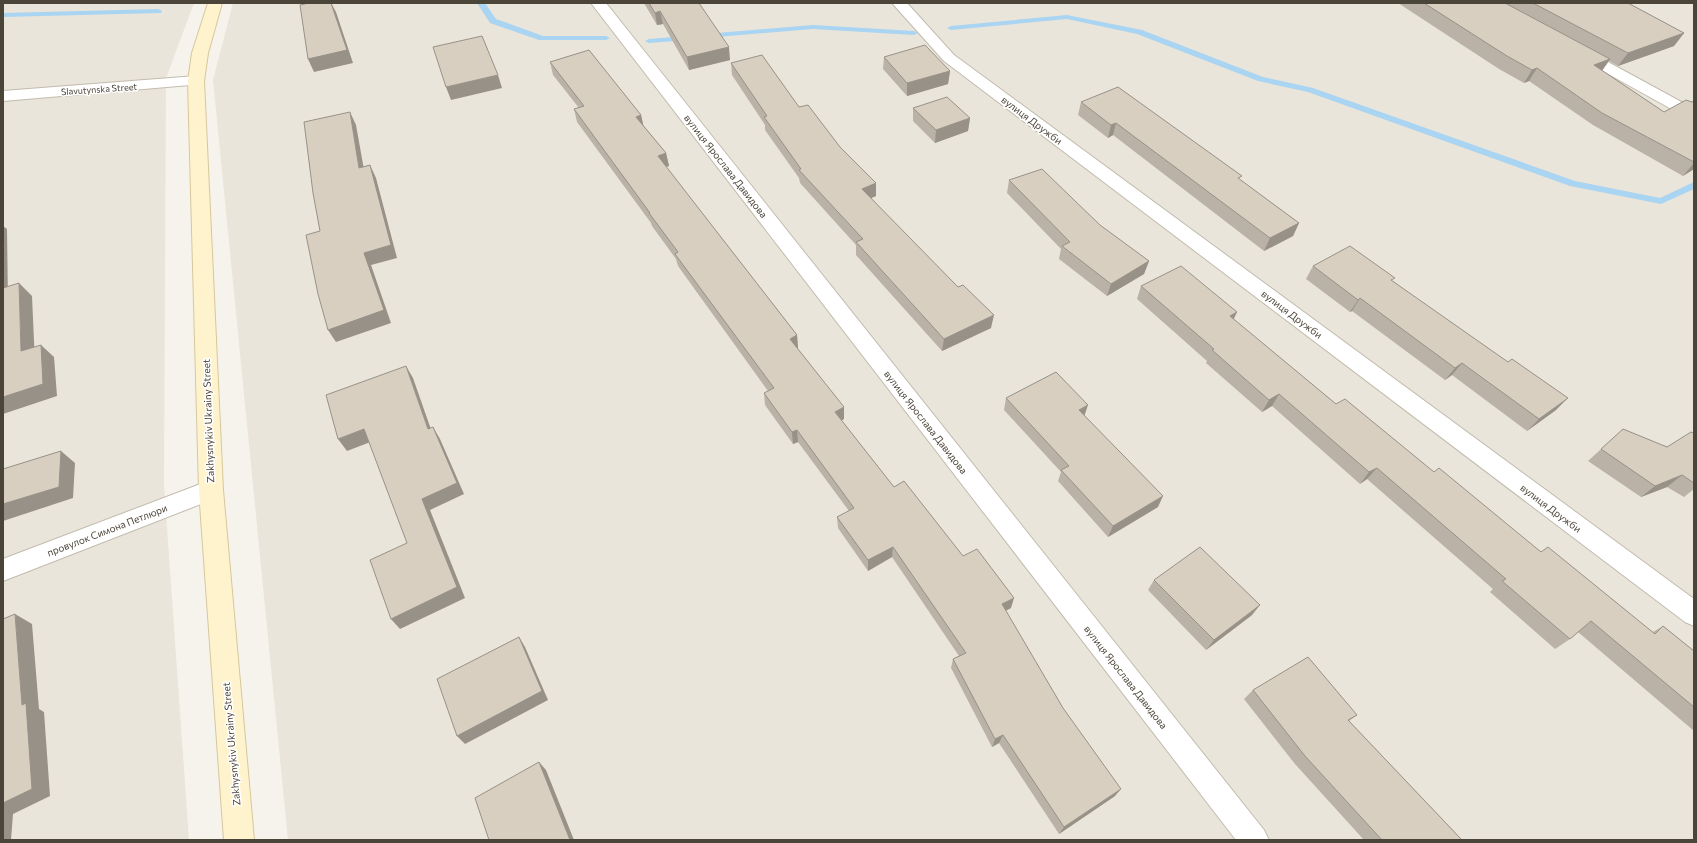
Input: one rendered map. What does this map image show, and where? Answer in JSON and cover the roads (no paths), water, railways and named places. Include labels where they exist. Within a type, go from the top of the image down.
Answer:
[{"type":"main road","name":"Zakhysnykiv Ukrainy Street","points":[[215,3],[200,54],[196,81],[211,490],[239,840]]},
{"type":"street","name":"вулиця Ярослава Давидова","points":[[598,3],[1254,840]]},
{"type":"street","name":"вулиця Дружби","points":[[900,3],[948,58],[1694,614]]},
{"type":"street","points":[[1564,44],[1681,108]]},
{"type":"street","name":"Slavutynska Street","points":[[3,96],[196,81]]},
{"type":"street","name":"провулок Симона Петлюри","points":[[3,570],[211,490]]},
{"type":"waterway","points":[[481,3],[493,21],[542,38],[606,38]]},
{"type":"waterway","points":[[3,15],[158,11]]},
{"type":"waterway","points":[[951,28],[1067,17],[1139,32],[1261,79],[1310,90],[1573,184],[1661,201],[1694,185]]},
{"type":"waterway","points":[[705,36],[813,27],[914,33]]},
{"type":"waterway","points":[[649,41],[686,38]]}]
